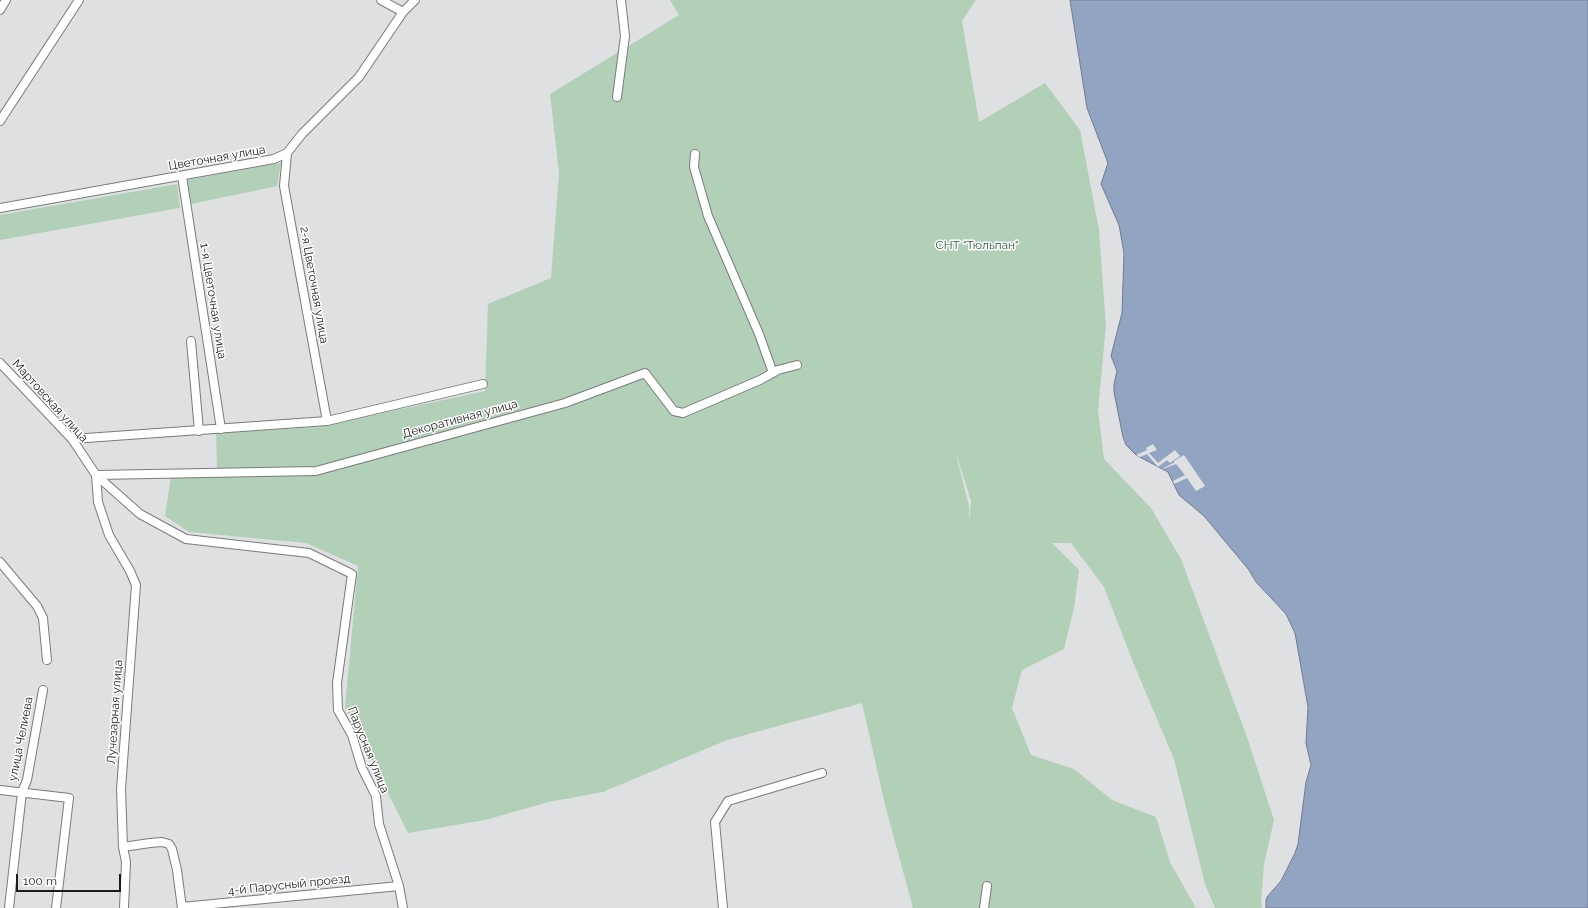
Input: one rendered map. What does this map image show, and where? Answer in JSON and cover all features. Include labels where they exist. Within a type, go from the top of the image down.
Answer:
[{"type":"street","points":[[0,10],[6,0]]},
{"type":"street","points":[[0,119],[79,0]]},
{"type":"street","points":[[381,0],[403,12]]},
{"type":"street","name":"Цветочная улица","points":[[0,208],[274,159],[287,152],[302,134],[359,77],[403,12],[415,0]]},
{"type":"street","points":[[617,96],[625,36],[621,0]]},
{"type":"street","name":"2-я Цветочная улица","points":[[287,152],[284,186],[327,421]]},
{"type":"street","points":[[695,154],[694,167],[708,216],[759,334],[773,372]]},
{"type":"street","name":"1-я Цветочная улица","points":[[182,176],[221,429]]},
{"type":"street","points":[[190,341],[199,431]]},
{"type":"street","name":"Мартовская улица","points":[[0,363],[72,440],[96,475],[140,514],[186,539],[309,553],[352,574]]},
{"type":"street","name":"Декоративная улица","points":[[96,475],[316,471],[564,403],[645,373],[674,411],[683,413],[760,380],[773,372],[797,365]]},
{"type":"street","points":[[72,440],[327,421],[483,384]]},
{"type":"street","name":"Лучезарная улица","points":[[96,475],[98,502],[109,535],[130,571],[136,585],[121,789],[123,847],[126,862],[124,908]]},
{"type":"street","points":[[0,562],[37,606],[43,618],[47,660]]},
{"type":"street","name":"Парусная улица","points":[[352,574],[337,683],[338,710],[352,735],[362,768],[376,796],[379,824],[399,886],[403,908]]},
{"type":"street","name":"улица Челиева","points":[[9,908],[22,792],[27,780],[38,724],[42,690]]},
{"type":"street","points":[[723,908],[715,822],[728,801],[822,773]]},
{"type":"street","points":[[0,790],[69,798],[56,908]]},
{"type":"street","points":[[123,847],[162,842],[169,844],[172,848],[177,870],[182,908]]},
{"type":"street","name":"4-й Парусный проезд","points":[[182,908],[399,886]]},
{"type":"street","points":[[984,908],[987,886]]},
{"type":"green space","name":"СНТ \"Тюльпан\"","points":[[670,0],[976,0],[962,21],[979,122],[1045,83],[1080,130],[1099,230],[1106,326],[1098,410],[1104,459],[1151,508],[1181,559],[1247,737],[1274,820],[1264,864],[1261,903],[1262,908],[1215,908],[1205,884],[1174,759],[1135,667],[1104,587],[1071,543],[1052,543],[1079,570],[1074,608],[1064,649],[1022,670],[1012,708],[1031,755],[1074,769],[1112,800],[1156,817],[1170,862],[1196,908],[913,908],[885,805],[862,703],[727,740],[603,792],[549,802],[485,820],[408,833],[345,707],[358,566],[306,543],[189,532],[165,516],[172,469],[217,468],[216,433],[318,427],[485,391],[488,304],[551,278],[559,173],[550,94],[679,15]],"holes":[[[955,450],[971,501],[969,521],[969,506]]]},
{"type":"green space","points":[[281,163],[277,186],[191,204],[187,180]]},
{"type":"green space","points":[[177,184],[180,208],[0,240],[0,215]]},
{"type":"water","points":[[1070,0],[1588,0],[1588,908],[1266,908],[1267,897],[1281,881],[1298,844],[1306,782],[1311,765],[1306,743],[1308,707],[1295,633],[1286,614],[1256,582],[1249,570],[1204,516],[1179,495],[1168,472],[1136,455],[1126,445],[1123,437],[1114,392],[1117,371],[1111,356],[1122,313],[1124,253],[1119,225],[1101,184],[1108,163],[1087,108]]},
{"type":"pier","points":[[1153,444],[1157,450],[1149,453],[1158,463],[1175,450],[1180,456],[1170,463],[1167,460],[1158,467],[1147,454],[1140,457],[1136,455],[1147,450],[1146,448]]},
{"type":"pier","points":[[1184,455],[1205,486],[1196,491],[1187,478],[1174,484],[1173,481],[1185,475],[1176,464],[1162,469]]}]
